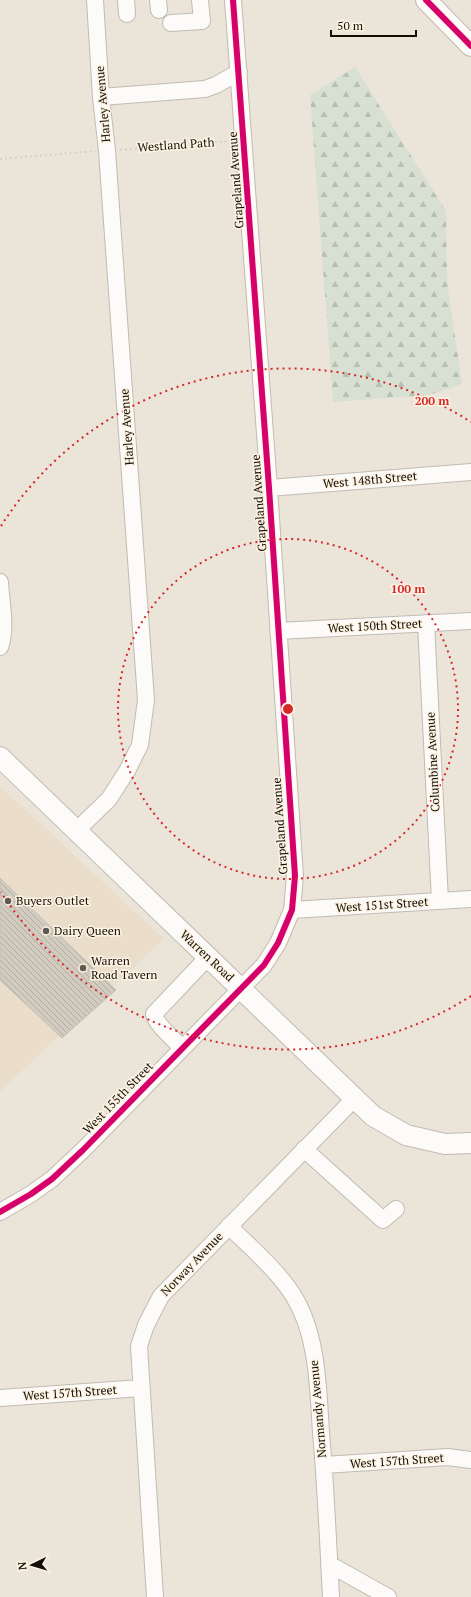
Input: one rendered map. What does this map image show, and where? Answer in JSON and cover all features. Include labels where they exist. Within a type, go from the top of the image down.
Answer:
[{"type":"main road","points":[[426,0],[471,46]]},
{"type":"main road","name":"Warren Road","points":[[0,757],[373,1116],[406,1135],[445,1144],[471,1143]]},
{"type":"street","name":"Harley Avenue","points":[[76,831],[110,799],[127,771],[140,745],[146,700],[108,159],[101,97],[95,0]]},
{"type":"street","points":[[170,23],[202,21],[200,0]]},
{"type":"street","name":"Grapeland Avenue","points":[[233,0],[269,488],[295,876],[292,910],[278,943],[264,965],[240,988]]},
{"type":"street","points":[[101,97],[205,88],[216,85],[239,72]]},
{"type":"street","name":"West 148th Street","points":[[269,488],[471,472]]},
{"type":"street","points":[[0,582],[3,620],[2,643],[0,647]]},
{"type":"street","name":"West 150th Street","points":[[278,631],[471,621]]},
{"type":"street","name":"Columbine Avenue","points":[[426,623],[440,901]]},
{"type":"street","name":"West 151st Street","points":[[292,910],[471,899]]},
{"type":"street","points":[[182,1048],[155,1018],[154,1014],[208,957]]},
{"type":"street","name":"West 155th Street","points":[[0,1212],[31,1194],[52,1179],[83,1150],[240,988]]},
{"type":"street","name":"Norway Avenue","points":[[155,1597],[139,1346],[146,1325],[160,1296],[354,1099]]},
{"type":"street","points":[[304,1149],[383,1220],[396,1209]]},
{"type":"street","name":"Normandy Avenue","points":[[229,1226],[270,1267],[293,1295],[307,1325],[316,1366],[324,1465],[331,1597]]},
{"type":"street","name":"West 157th Street","points":[[0,1398],[141,1388]]},
{"type":"street","name":"West 157th Street","points":[[324,1465],[448,1457],[471,1460]]},
{"type":"street","points":[[330,1564],[388,1597]]},
{"type":"path","points":[[0,159],[98,151]]},
{"type":"shaded area","points":[[0,786],[164,939],[0,1091]]},
{"type":"green space","points":[[355,67],[446,211],[447,282],[462,384],[429,395],[333,402],[310,95]]},
{"type":"building","points":[[0,878],[116,990],[62,1038],[0,980]]},
{"type":"cycle path","points":[[0,1212],[31,1194],[52,1179],[83,1150],[264,965],[278,943],[292,910],[295,876],[269,488],[233,0]]},
{"type":"cycle path","points":[[426,0],[471,46]]},
{"type":"place","name":"Buyers Outlet","points":[[8,901]]},
{"type":"place","name":"Dairy Queen","points":[[46,931]]},
{"type":"place","name":"Warren Road Tavern","points":[[83,968]]}]
